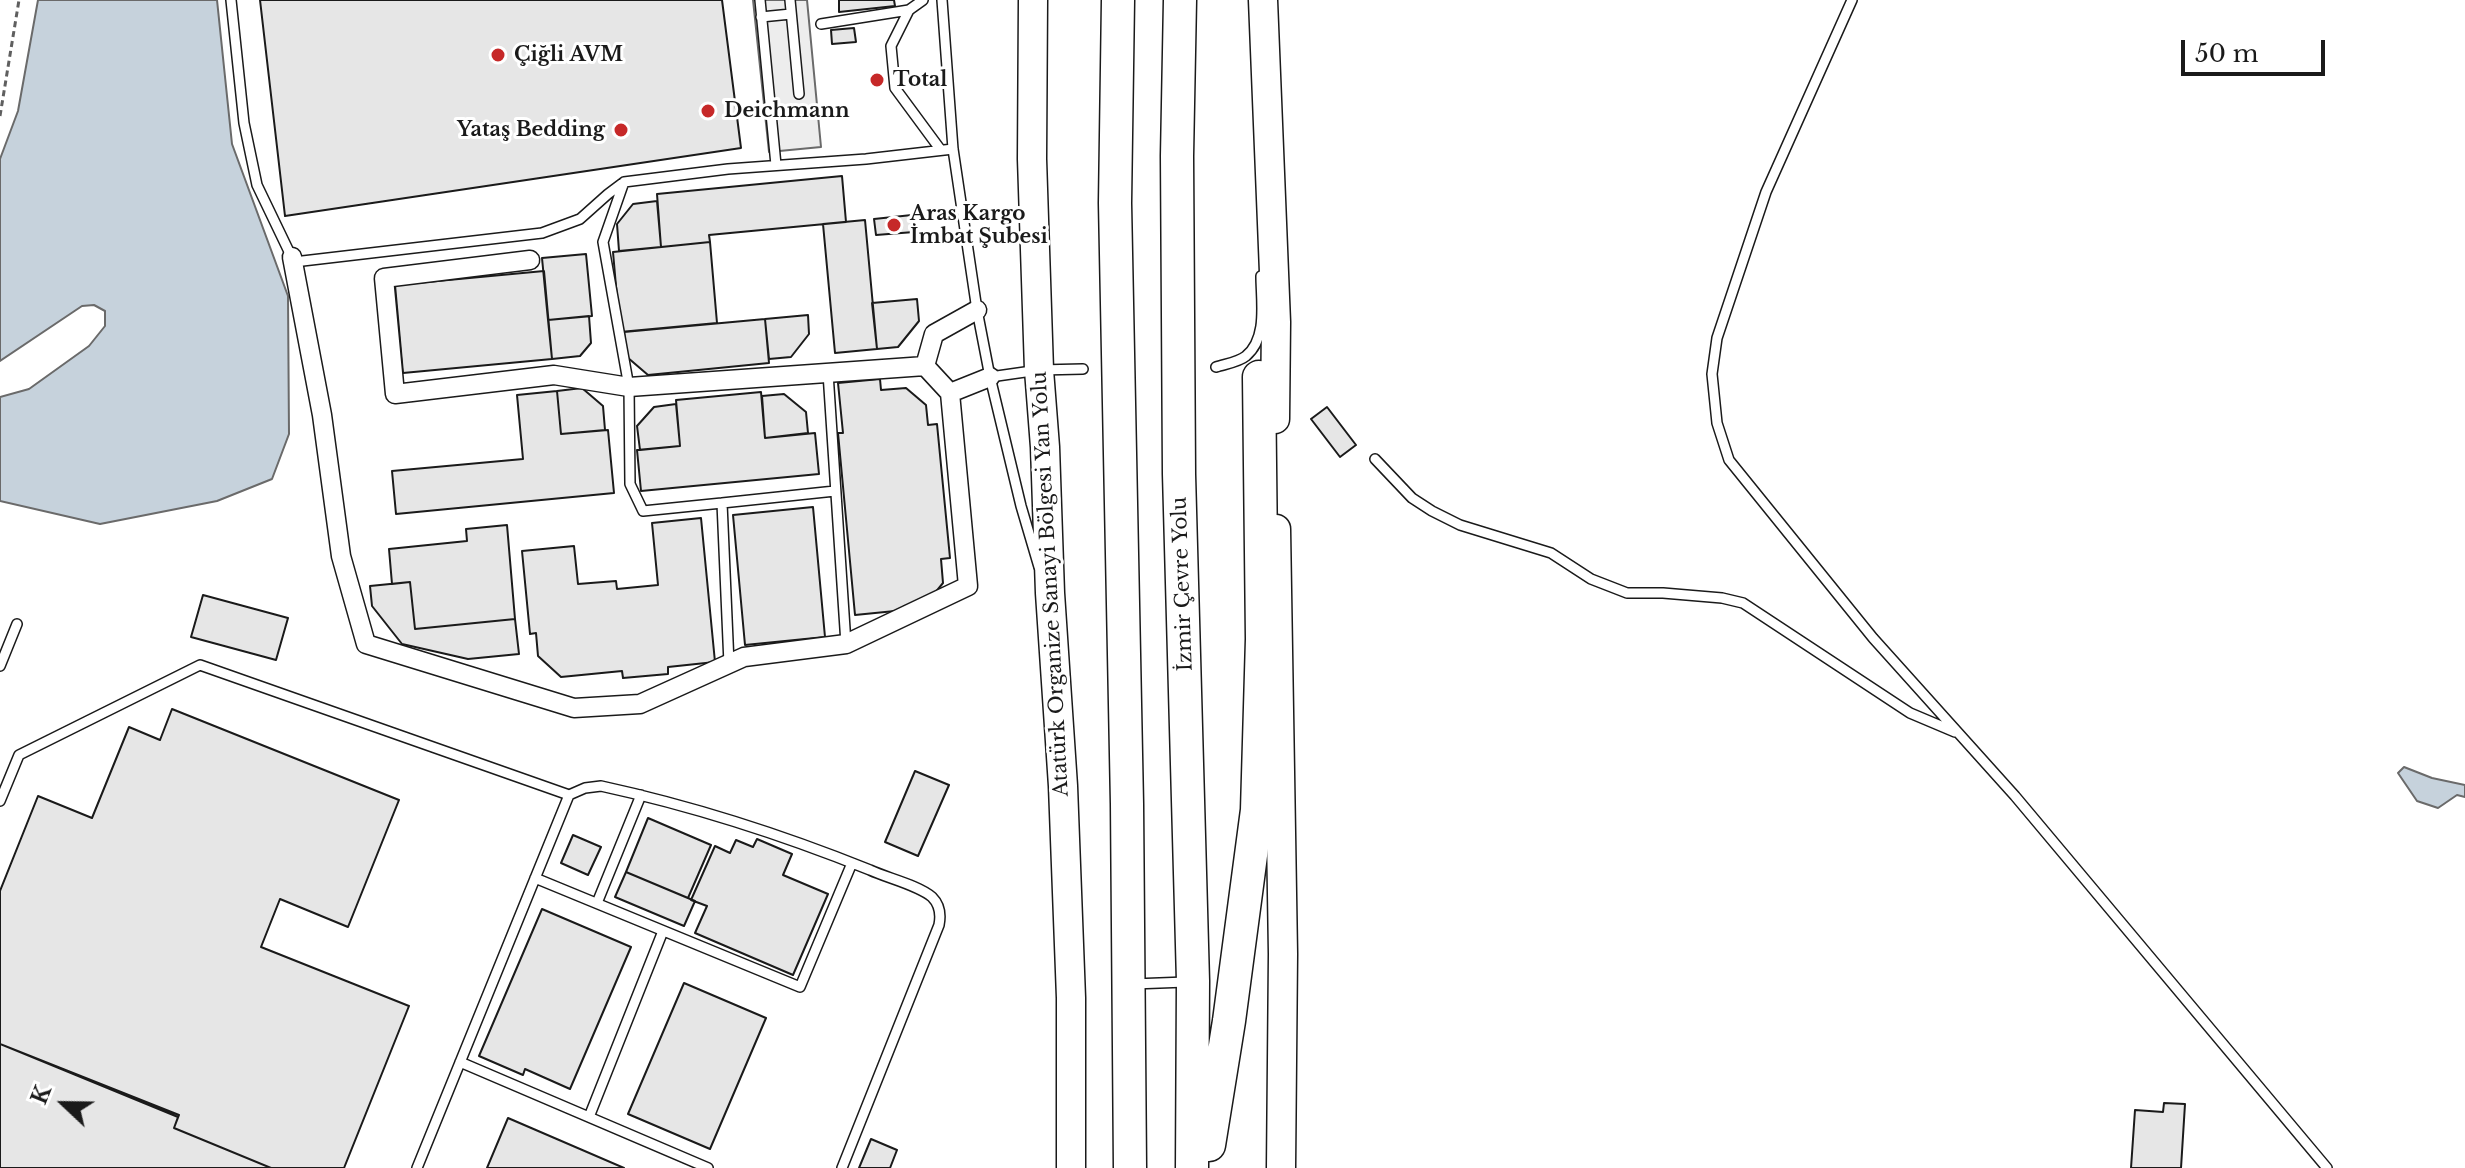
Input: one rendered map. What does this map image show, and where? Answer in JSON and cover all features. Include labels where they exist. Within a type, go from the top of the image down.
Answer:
[{"type":"highway","points":[[1118,0],[1115,203],[1130,1168]]},
{"type":"highway","name":"İzmir Çevre Yolu","points":[[1180,0],[1177,156],[1179,474],[1193,981],[1192,1168]]},
{"type":"highway","points":[[1177,156],[1199,0]]},
{"type":"highway","points":[[1205,1168],[1229,1021],[1257,810],[1262,639],[1259,377]]},
{"type":"main road","name":"Atatürk Organize Sanayi Bölgesi Yan Yolu","points":[[1033,0],[1032,159],[1050,593],[1063,786],[1071,998],[1071,1168]]},
{"type":"main road","points":[[1263,0],[1276,322],[1283,954],[1281,1168]]},
{"type":"main road","points":[[1056,1168],[1072,1099]]},
{"type":"street","points":[[292,257],[322,415],[341,556],[366,644],[574,708],[640,704],[744,657],[846,644],[968,586],[950,393],[925,366]]},
{"type":"street","points":[[530,260],[384,278],[395,394],[554,375],[629,387],[925,366]]},
{"type":"street","points":[[925,366],[934,334],[977,310]]},
{"type":"street","points":[[950,393],[990,377]]},
{"type":"lane","points":[[231,0],[244,123],[257,185],[294,262],[542,233],[580,219],[624,182],[953,149]]},
{"type":"lane","points":[[760,0],[776,165]]},
{"type":"lane","points":[[790,0],[799,94]]},
{"type":"lane","points":[[821,24],[909,10],[923,0]]},
{"type":"lane","points":[[942,0],[953,149],[977,310],[990,377],[1035,560],[1050,593]]},
{"type":"lane","points":[[1852,0],[1766,192],[1717,338],[1712,374],[1717,423],[1729,460],[1873,638],[2035,820],[2327,1168]]},
{"type":"lane","points":[[909,10],[891,46],[895,88],[940,149]]},
{"type":"lane","points":[[761,17],[791,14]]},
{"type":"lane","points":[[1258,155],[1266,47]]},
{"type":"lane","points":[[624,182],[603,242],[629,387],[630,484],[643,511],[835,491]]},
{"type":"lane","points":[[1216,367],[1245,357],[1257,343],[1261,327],[1261,259]]},
{"type":"lane","points":[[990,377],[1039,370],[1083,369]]},
{"type":"lane","points":[[828,373],[846,644]]},
{"type":"lane","points":[[1375,459],[1412,498],[1432,511],[1460,525],[1551,553],[1591,579],[1627,593],[1722,598],[1743,603],[1910,713],[1960,734]]},
{"type":"lane","points":[[722,503],[729,664]]},
{"type":"lane","points":[[0,666],[17,624]]},
{"type":"lane","points":[[0,801],[19,755],[200,665],[569,795],[585,788],[601,786],[718,815],[852,863],[930,896],[936,901],[941,917],[842,1168]]},
{"type":"lane","points":[[417,1168],[569,795]]},
{"type":"lane","points":[[597,903],[641,795]]},
{"type":"lane","points":[[535,878],[800,987],[852,863]]},
{"type":"lane","points":[[589,1117],[663,931]]},
{"type":"lane","points":[[1129,984],[1193,981]]},
{"type":"lane","points":[[460,1062],[708,1168]]},
{"type":"path","points":[[0,116],[19,0]]},
{"type":"shaded area","points":[[38,0],[217,0],[232,144],[288,296],[289,434],[272,479],[217,501],[100,524],[0,501],[0,397],[29,389],[89,346],[105,326],[105,311],[94,305],[82,306],[0,361],[0,159],[18,111]]},
{"type":"shaded area","points":[[753,0],[807,0],[821,147],[769,152]]},
{"type":"shaded area","points":[[2404,767],[2432,778],[2465,785],[2465,797],[2457,795],[2438,808],[2417,801],[2398,773]]},
{"type":"building","name":"Çiğli AVM","points":[[260,0],[722,0],[741,148],[285,216]]},
{"type":"building","points":[[839,0],[894,0],[895,6],[839,12]]},
{"type":"building","points":[[854,28],[856,42],[832,44],[831,30]]},
{"type":"building","points":[[842,176],[846,222],[709,235],[710,242],[661,247],[657,194]]},
{"type":"building","points":[[657,201],[661,247],[619,251],[617,224],[633,204]]},
{"type":"building","name":"Aras Kargo İmbat Şubesi","points":[[912,215],[914,232],[876,235],[874,219]]},
{"type":"building","points":[[865,220],[877,349],[835,353],[823,224]]},
{"type":"building","points":[[710,242],[717,323],[620,332],[613,252]]},
{"type":"building","points":[[586,254],[592,316],[548,320],[542,258]]},
{"type":"building","points":[[544,271],[552,359],[403,373],[395,285]]},
{"type":"building","points":[[917,299],[919,321],[898,347],[877,349],[872,303]]},
{"type":"building","points":[[808,315],[809,334],[791,357],[769,359],[765,319]]},
{"type":"building","points":[[589,316],[591,343],[580,356],[552,359],[548,320]]},
{"type":"building","points":[[765,319],[769,363],[648,375],[627,357],[624,332]]},
{"type":"building","points":[[880,379],[881,390],[906,388],[926,405],[928,425],[937,424],[950,558],[941,559],[943,583],[926,604],[904,606],[905,610],[855,615],[838,433],[843,433],[838,383]]},
{"type":"building","points":[[582,388],[603,406],[605,430],[561,434],[557,391]]},
{"type":"building","points":[[557,391],[561,434],[608,430],[614,493],[396,514],[392,471],[523,459],[517,395]]},
{"type":"building","points":[[761,392],[765,438],[815,433],[819,474],[641,491],[637,450],[680,446],[676,400]]},
{"type":"building","points":[[784,394],[806,412],[808,433],[765,438],[762,396]]},
{"type":"building","points":[[676,404],[680,446],[640,450],[637,426],[654,407]]},
{"type":"building","points":[[1327,407],[1356,445],[1340,457],[1311,419]]},
{"type":"building","points":[[813,507],[825,637],[745,645],[733,515]]},
{"type":"building","points":[[701,518],[715,662],[668,667],[668,674],[623,678],[622,671],[561,677],[538,656],[536,633],[530,634],[522,551],[574,546],[578,584],[616,581],[617,589],[658,585],[652,523]]},
{"type":"building","points":[[507,525],[515,619],[415,629],[410,582],[392,584],[389,549],[467,541],[466,529]]},
{"type":"building","points":[[410,582],[415,629],[515,619],[519,654],[468,659],[402,644],[372,606],[370,586]]},
{"type":"building","points":[[203,595],[288,618],[276,660],[191,637]]},
{"type":"building","points":[[172,709],[399,800],[348,927],[280,899],[261,947],[409,1006],[344,1168],[271,1168],[174,1128],[179,1115],[0,1044],[0,891],[38,796],[92,818],[129,727],[160,740]]},
{"type":"building","points":[[915,771],[949,785],[918,856],[885,842]]},
{"type":"building","points":[[648,818],[711,845],[688,898],[626,872]]},
{"type":"building","points":[[573,835],[601,847],[588,875],[561,863]]},
{"type":"building","points":[[757,839],[792,854],[783,875],[828,894],[793,975],[695,933],[707,906],[691,900],[715,846],[730,853],[736,840],[753,847]]},
{"type":"building","points":[[626,872],[695,901],[684,926],[615,897]]},
{"type":"building","points":[[542,909],[631,947],[570,1089],[525,1069],[523,1075],[479,1056]]},
{"type":"building","points":[[684,983],[766,1018],[710,1149],[628,1114]]},
{"type":"building","points":[[0,1044],[178,1117],[174,1128],[271,1168],[0,1168]]},
{"type":"building","points":[[2164,1103],[2185,1104],[2181,1168],[2131,1168],[2135,1110],[2163,1112]]},
{"type":"building","points":[[508,1118],[624,1168],[487,1168]]},
{"type":"building","points":[[871,1139],[897,1150],[890,1168],[859,1168]]},
{"type":"place","name":"Çiğli AVM","points":[[498,55]]},
{"type":"place","name":"Total","points":[[877,80]]},
{"type":"place","name":"Deichmann","points":[[708,111]]},
{"type":"place","name":"Yataş Bedding","points":[[621,130]]},
{"type":"place","name":"Aras Kargo İmbat Şubesi","points":[[894,225]]}]
